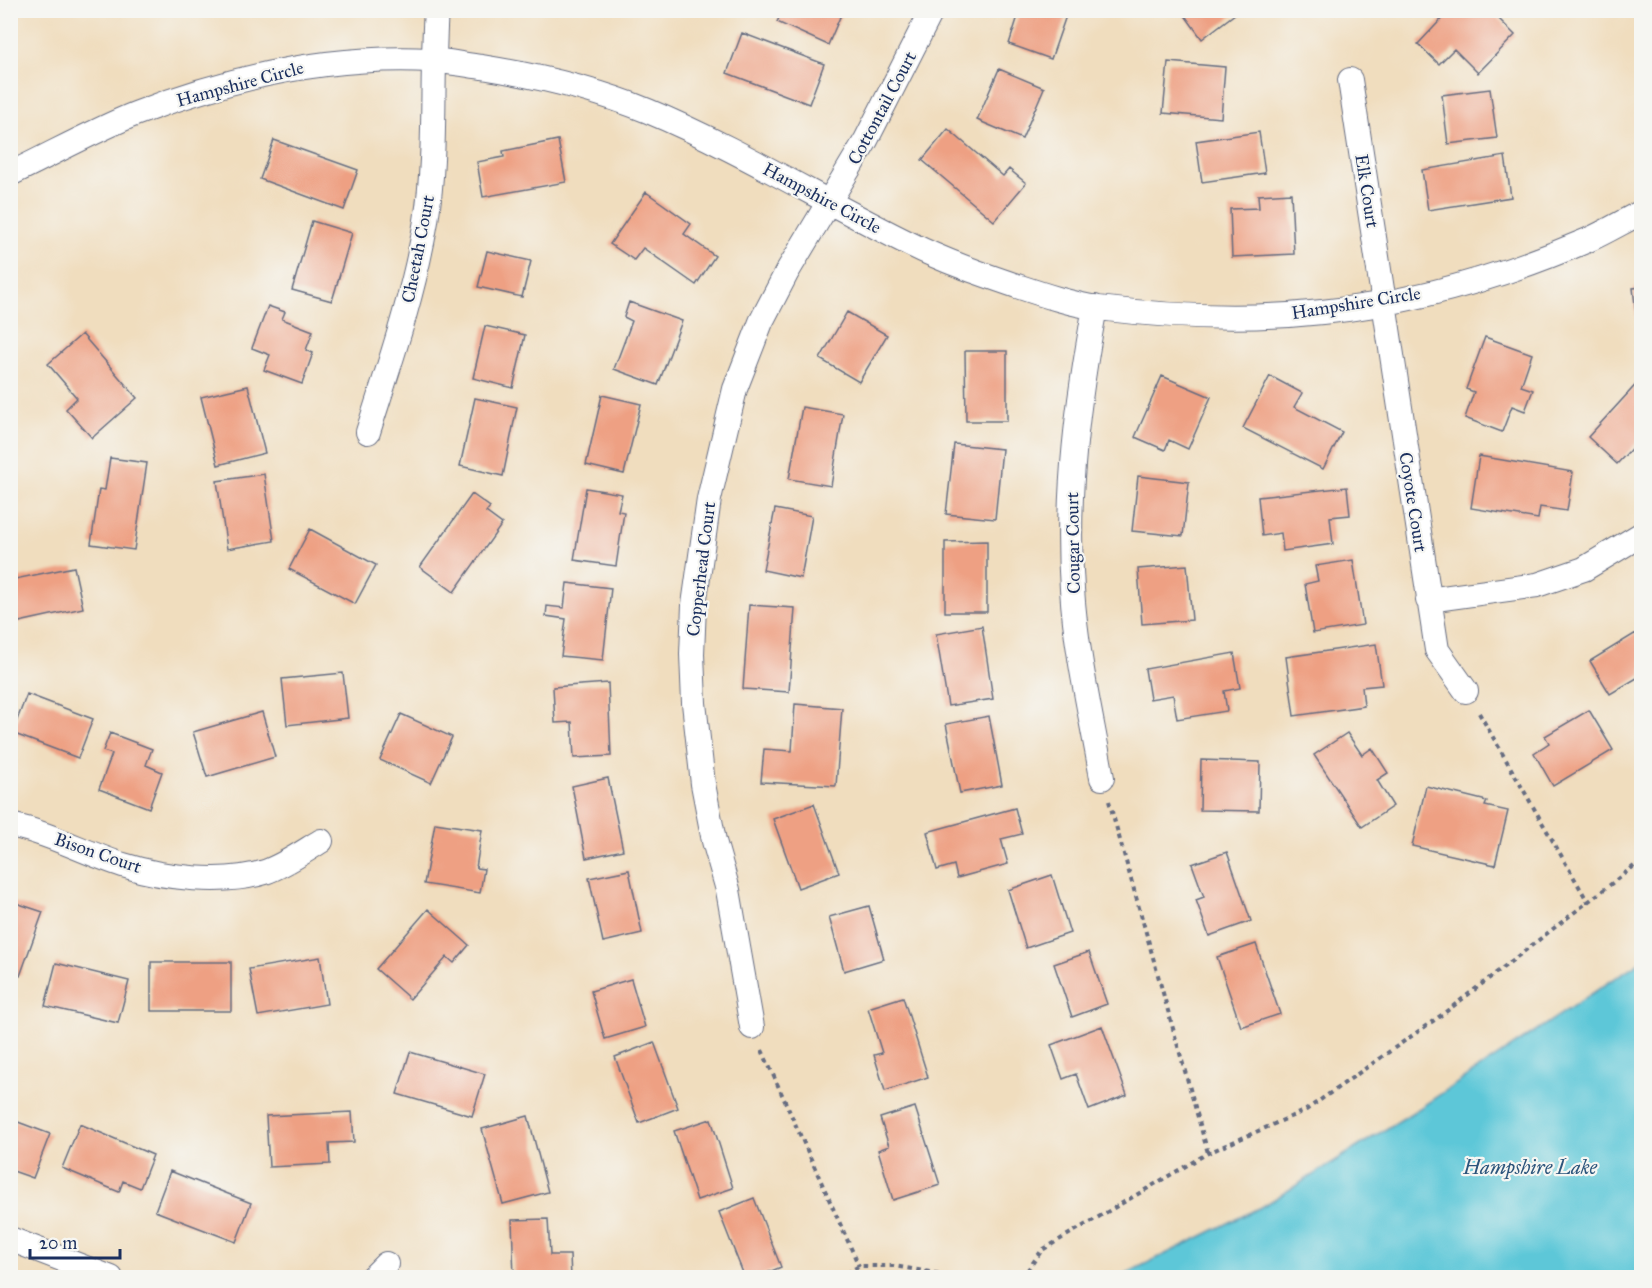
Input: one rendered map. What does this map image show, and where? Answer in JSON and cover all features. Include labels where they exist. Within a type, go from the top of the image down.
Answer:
[{"type":"street","name":"Cheetah Court","points":[[368,432],[410,294],[426,219],[430,188],[436,10]]},
{"type":"street","name":"Cottontail Court","points":[[829,203],[872,130],[932,10]]},
{"type":"street","name":"Hampshire Circle","points":[[10,174],[132,116],[214,87],[306,66],[363,61],[433,60],[525,74],[620,101],[708,140],[915,247],[962,267],[1043,295],[1095,307],[1235,316],[1322,312],[1384,303],[1472,282],[1545,257],[1592,238],[1641,212]]},
{"type":"street","name":"Elk Court","points":[[1350,80],[1384,303]]},
{"type":"street","name":"Copperhead Court","points":[[752,1027],[728,890],[714,840],[698,749],[692,654],[694,605],[709,499],[735,389],[761,322],[829,203]]},
{"type":"street","name":"Coyote Court","points":[[1384,303],[1437,650],[1466,691]]},
{"type":"street","name":"Cougar Court","points":[[1095,307],[1076,441],[1070,509],[1076,624],[1102,778]]},
{"type":"street","points":[[1428,600],[1537,585],[1584,569],[1641,534]]},
{"type":"street","name":"Bison Court","points":[[10,825],[57,838],[123,865],[196,878],[243,877],[264,872],[287,862],[321,841]]},
{"type":"street","points":[[10,1239],[111,1278]]},
{"type":"path","points":[[1466,691],[1588,902]]},
{"type":"path","points":[[1102,778],[1208,1153]]},
{"type":"path","points":[[1022,1278],[1042,1250],[1208,1153],[1306,1110],[1443,1014],[1641,860]]},
{"type":"path","points":[[752,1027],[859,1266]]},
{"type":"path","points":[[839,1278],[859,1266],[894,1266],[965,1278]]},
{"type":"water","name":"Hampshire Lake","points":[[1641,961],[1641,1277],[1119,1277],[1265,1205],[1418,1109]]},
{"type":"building","points":[[783,10],[843,10],[828,45],[777,22]]},
{"type":"building","points":[[1020,10],[1068,10],[1051,59],[1009,44]]},
{"type":"building","points":[[1181,10],[1240,10],[1202,39]]},
{"type":"building","points":[[1450,10],[1490,10],[1515,35],[1478,73],[1454,49],[1439,64],[1418,44]]},
{"type":"building","points":[[742,33],[824,64],[809,104],[727,73]]},
{"type":"building","points":[[1168,62],[1225,67],[1221,118],[1163,113]]},
{"type":"building","points":[[999,69],[1044,88],[1022,139],[977,120]]},
{"type":"building","points":[[1490,89],[1497,138],[1448,144],[1442,95]]},
{"type":"building","points":[[948,129],[1003,176],[1009,169],[1026,183],[994,221],[922,160]]},
{"type":"building","points":[[1259,132],[1265,173],[1202,182],[1196,141]]},
{"type":"building","points":[[274,140],[358,170],[344,210],[260,179]]},
{"type":"building","points":[[558,140],[566,182],[483,197],[477,162],[504,157],[503,151]]},
{"type":"building","points":[[1505,156],[1511,197],[1428,210],[1422,170]]},
{"type":"building","points":[[646,192],[691,224],[684,234],[715,256],[696,285],[643,248],[634,260],[610,244]]},
{"type":"building","points":[[1291,193],[1294,254],[1232,257],[1230,209],[1259,208],[1258,195]]},
{"type":"building","points":[[312,221],[352,233],[332,301],[292,290]]},
{"type":"building","points":[[487,251],[531,261],[522,297],[478,287]]},
{"type":"building","points":[[1642,287],[1642,346],[1640,347],[1633,288]]},
{"type":"building","points":[[629,302],[682,321],[658,385],[614,369],[632,321],[624,317]]},
{"type":"building","points":[[268,306],[285,312],[282,319],[313,331],[306,350],[313,353],[302,384],[264,370],[270,355],[252,348]]},
{"type":"building","points":[[847,312],[887,335],[859,382],[820,359]]},
{"type":"building","points":[[485,326],[525,335],[513,388],[473,378]]},
{"type":"building","points":[[82,334],[137,398],[92,438],[66,409],[77,398],[48,364]]},
{"type":"building","points":[[1485,337],[1532,354],[1521,386],[1533,390],[1525,411],[1512,406],[1502,432],[1465,418],[1474,392],[1466,389]]},
{"type":"building","points":[[965,351],[1007,351],[1007,421],[966,421]]},
{"type":"building","points":[[1162,376],[1211,397],[1188,449],[1169,440],[1165,450],[1135,437]]},
{"type":"building","points":[[1270,376],[1302,393],[1294,407],[1342,432],[1323,469],[1243,428]]},
{"type":"building","points":[[1642,378],[1642,437],[1617,464],[1588,437]]},
{"type":"building","points":[[248,386],[265,453],[218,465],[201,397]]},
{"type":"building","points":[[602,395],[641,404],[624,474],[586,465]]},
{"type":"building","points":[[475,398],[517,407],[503,476],[460,466]]},
{"type":"building","points":[[802,407],[843,414],[831,486],[789,479]]},
{"type":"building","points":[[954,444],[1002,449],[995,519],[946,514]]},
{"type":"building","points":[[1479,456],[1573,472],[1567,511],[1540,507],[1538,519],[1471,508]]},
{"type":"building","points":[[110,458],[147,463],[134,550],[91,544],[99,489],[105,490]]},
{"type":"building","points":[[264,474],[274,541],[227,549],[217,481]]},
{"type":"building","points":[[1138,476],[1189,482],[1183,536],[1132,531]]},
{"type":"building","points":[[1347,487],[1350,515],[1330,517],[1333,544],[1283,551],[1281,533],[1262,536],[1258,497]]},
{"type":"building","points":[[586,488],[622,494],[618,511],[624,512],[616,566],[574,560]]},
{"type":"building","points":[[472,494],[490,507],[486,512],[502,524],[454,592],[420,567]]},
{"type":"building","points":[[775,509],[812,516],[801,578],[763,570]]},
{"type":"building","points":[[310,529],[376,565],[355,604],[289,569]]},
{"type":"building","points":[[987,541],[987,612],[945,612],[945,542]]},
{"type":"building","points":[[1353,560],[1363,625],[1313,633],[1305,584],[1318,581],[1315,566]]},
{"type":"building","points":[[1187,565],[1192,620],[1142,624],[1138,569]]},
{"type":"building","points":[[74,567],[83,608],[10,624],[10,580]]},
{"type":"building","points":[[567,583],[611,588],[603,660],[561,656],[566,619],[546,616],[547,606],[564,608]]},
{"type":"building","points":[[749,605],[795,608],[789,692],[743,689]]},
{"type":"building","points":[[982,626],[993,699],[948,706],[936,634]]},
{"type":"building","points":[[1636,633],[1642,643],[1642,675],[1610,694],[1590,661]]},
{"type":"building","points":[[1376,644],[1382,685],[1362,687],[1364,706],[1294,716],[1286,657]]},
{"type":"building","points":[[1234,653],[1240,688],[1224,691],[1227,711],[1177,719],[1173,695],[1150,699],[1145,669]]},
{"type":"building","points":[[343,673],[348,718],[287,725],[282,679]]},
{"type":"building","points":[[608,683],[611,756],[574,758],[572,722],[555,723],[553,687]]},
{"type":"building","points":[[27,694],[93,719],[78,758],[12,733]]},
{"type":"building","points":[[795,704],[842,708],[836,786],[761,782],[764,749],[792,751]]},
{"type":"building","points":[[1589,710],[1613,750],[1553,786],[1534,753],[1549,743],[1545,736]]},
{"type":"building","points":[[262,712],[275,757],[207,777],[193,732]]},
{"type":"building","points":[[401,714],[452,737],[431,783],[380,760]]},
{"type":"building","points":[[989,716],[1002,785],[960,793],[946,724]]},
{"type":"building","points":[[110,733],[152,749],[146,765],[162,772],[149,808],[99,789],[112,754],[103,751]]},
{"type":"building","points":[[1347,733],[1362,755],[1372,748],[1388,773],[1377,780],[1393,806],[1362,827],[1314,755]]},
{"type":"building","points":[[1201,760],[1260,762],[1259,811],[1200,810]]},
{"type":"building","points":[[608,778],[623,850],[586,858],[572,786]]},
{"type":"building","points":[[1426,786],[1487,801],[1485,806],[1508,811],[1495,865],[1412,846]]},
{"type":"building","points":[[814,804],[839,873],[798,888],[773,819]]},
{"type":"building","points":[[1015,808],[1022,834],[1001,839],[1008,864],[957,878],[954,865],[937,870],[927,832]]},
{"type":"building","points":[[435,823],[482,830],[476,868],[484,869],[480,893],[424,884]]},
{"type":"building","points":[[1227,852],[1251,921],[1209,936],[1196,900],[1204,897],[1192,864]]},
{"type":"building","points":[[629,870],[642,933],[603,942],[589,878]]},
{"type":"building","points":[[1052,875],[1070,933],[1026,948],[1008,890]]},
{"type":"building","points":[[10,901],[43,912],[20,976],[10,972]]},
{"type":"building","points":[[869,906],[884,959],[844,971],[829,917]]},
{"type":"building","points":[[428,909],[469,945],[454,963],[447,957],[410,999],[376,969]]},
{"type":"building","points":[[1256,944],[1280,1014],[1241,1027],[1217,957]]},
{"type":"building","points":[[1089,952],[1107,1004],[1072,1017],[1054,964]]},
{"type":"building","points":[[320,957],[327,1004],[258,1016],[249,969]]},
{"type":"building","points":[[151,962],[231,962],[231,1011],[151,1011]]},
{"type":"building","points":[[56,963],[129,981],[118,1023],[45,1006]]},
{"type":"building","points":[[631,979],[645,1027],[605,1039],[591,991]]},
{"type":"building","points":[[903,997],[928,1077],[885,1091],[874,1055],[882,1053],[868,1008]]},
{"type":"building","points":[[1102,1026],[1127,1095],[1089,1110],[1076,1074],[1063,1079],[1051,1045]]},
{"type":"building","points":[[654,1042],[678,1108],[639,1123],[615,1057]]},
{"type":"building","points":[[410,1052],[485,1074],[472,1116],[397,1094]]},
{"type":"building","points":[[915,1107],[940,1185],[893,1200],[878,1150],[889,1146],[880,1118]]},
{"type":"building","points":[[352,1112],[354,1142],[329,1143],[330,1164],[269,1167],[266,1116]]},
{"type":"building","points":[[528,1116],[548,1192],[503,1204],[482,1129]]},
{"type":"building","points":[[10,1119],[50,1134],[33,1178],[10,1170]]},
{"type":"building","points":[[711,1119],[733,1188],[697,1200],[674,1131]]},
{"type":"building","points":[[80,1124],[153,1155],[140,1188],[123,1181],[119,1192],[62,1168]]},
{"type":"building","points":[[170,1171],[251,1203],[236,1242],[155,1211]]},
{"type":"building","points":[[754,1198],[781,1267],[755,1278],[745,1278],[719,1212]]},
{"type":"building","points":[[548,1219],[550,1255],[570,1255],[571,1278],[514,1278],[512,1220]]}]
